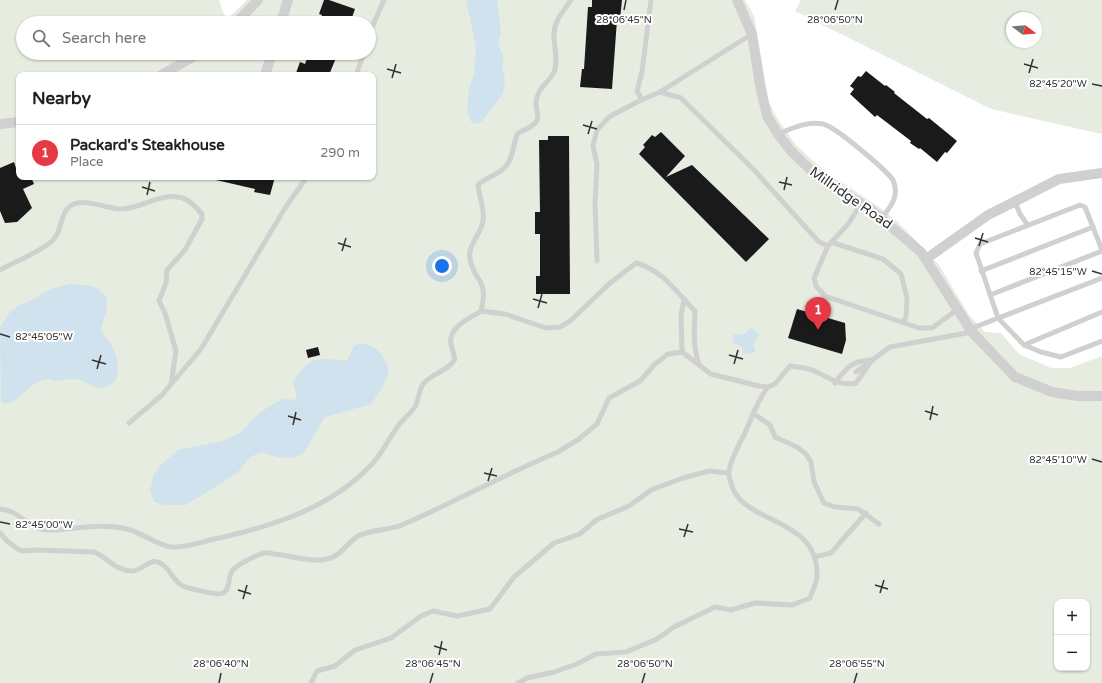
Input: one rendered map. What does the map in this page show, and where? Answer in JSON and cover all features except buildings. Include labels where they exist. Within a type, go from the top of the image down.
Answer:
[{"type":"street","points":[[243,16],[258,0]]},
{"type":"street","points":[[283,16],[288,0]]},
{"type":"street","name":"Millridge Road","points":[[737,0],[752,34],[760,86],[767,116],[778,134],[803,164],[829,185],[861,203],[882,218],[921,252],[971,330],[1015,377],[1039,388],[1065,394],[1102,396]]},
{"type":"street","points":[[166,72],[188,60]]},
{"type":"street","points":[[266,72],[270,60]]},
{"type":"street","points":[[0,124],[16,122]]},
{"type":"street","points":[[926,259],[988,215],[1059,179],[1102,172]]},
{"type":"lane","points":[[376,18],[384,0]]},
{"type":"lane","points":[[481,311],[484,296],[483,284],[470,258],[470,250],[483,222],[478,185],[504,169],[513,152],[514,141],[518,133],[531,128],[535,123],[538,117],[537,99],[539,92],[554,71],[554,32],[556,23],[571,0]]},
{"type":"lane","points":[[642,100],[637,91],[643,65],[651,0]]},
{"type":"lane","points":[[597,261],[595,202],[597,164],[593,146],[597,130],[609,117],[660,92],[752,34]]},
{"type":"lane","points":[[357,72],[361,60]]},
{"type":"lane","points":[[660,92],[681,98],[754,170],[819,242],[882,259],[901,274],[907,298],[906,317],[903,322]]},
{"type":"lane","points":[[778,134],[811,123],[824,124],[835,131],[894,180],[897,192],[893,202],[882,218]]},
{"type":"lane","points":[[129,423],[162,395],[201,349],[285,208],[306,180]]},
{"type":"lane","points":[[0,270],[54,240],[66,211],[72,204],[80,203],[122,208],[141,205],[167,197],[179,197],[188,201],[202,214],[202,219],[185,250],[168,270],[166,283],[159,301],[165,313],[176,351],[171,384]]},
{"type":"lane","points":[[1015,202],[1020,214],[1027,224]]},
{"type":"lane","points":[[861,203],[848,223],[829,244],[814,278],[816,286],[825,296],[919,328],[932,328],[958,309]]},
{"type":"lane","points":[[990,295],[1102,250],[1085,207],[1080,205],[1027,224],[980,244],[976,253],[981,271],[998,318],[1024,345],[1041,352],[1061,357],[1102,341]]},
{"type":"lane","points":[[981,271],[1093,227]]},
{"type":"lane","points":[[0,509],[15,512],[38,528],[54,532],[74,528],[110,526],[125,528],[144,534],[169,547],[189,547],[254,530],[308,510],[324,503],[359,477],[373,463],[385,448],[399,425],[416,406],[423,384],[451,365],[455,359],[451,343],[456,328],[464,320],[481,311],[504,314],[546,328],[560,327],[569,322],[609,284],[636,264],[651,268],[668,281],[695,311],[695,354],[699,365]]},
{"type":"lane","points":[[856,372],[890,347],[971,330],[1102,278]]},
{"type":"lane","points":[[682,352],[681,316],[684,299]]},
{"type":"lane","points":[[1024,345],[1102,312]]},
{"type":"lane","points":[[0,533],[8,542],[21,551],[36,550],[94,552],[102,556],[120,570],[139,570],[147,563],[154,561],[162,563],[180,585],[189,589],[220,594],[226,591],[232,572],[239,566],[263,553],[292,556],[306,560],[332,558],[346,549],[359,535],[400,526],[558,452],[579,439],[597,424],[609,398],[640,381],[655,364],[668,354],[682,352],[711,374],[768,387]]},
{"type":"lane","points":[[835,382],[847,367],[860,360],[872,360]]},
{"type":"lane","points":[[518,683],[527,678],[554,672],[577,664],[596,654],[626,652],[657,639],[674,627],[715,607],[731,610],[755,603],[769,605],[792,605],[810,598],[817,578],[814,557],[807,542],[788,528],[766,515],[746,507],[732,490],[728,473],[737,448],[754,414],[758,399],[768,387],[775,384],[790,366],[811,369],[835,382],[848,385],[856,383],[872,360]]},
{"type":"lane","points":[[754,414],[770,425],[775,437],[798,447],[806,454],[811,462],[814,482],[824,503],[836,507],[858,509],[866,513],[879,524]]},
{"type":"lane","points":[[311,683],[317,671],[335,666],[355,650],[391,638],[421,616],[433,611],[457,616],[490,609],[514,577],[554,543],[580,534],[596,520],[629,506],[651,490],[683,478],[709,471],[728,473]]},
{"type":"lane","points":[[814,557],[831,553],[866,513]]},
{"type":"shaded area","points":[[0,0],[219,0],[225,16],[16,16],[16,60],[376,60],[376,16],[230,16],[247,0],[745,0],[754,16],[769,103],[779,121],[796,145],[832,176],[879,207],[897,221],[939,265],[969,315],[985,332],[1001,333],[1019,354],[1051,368],[1070,368],[1102,356],[1102,683],[0,683]]},
{"type":"shaded area","points":[[801,0],[1102,0],[1102,134],[991,109],[795,11]]},
{"type":"water","points":[[466,0],[497,0],[501,33],[498,43],[504,59],[502,65],[505,80],[502,95],[478,124],[471,122],[467,109],[469,89],[474,74],[476,47]]},
{"type":"water","points":[[70,284],[93,286],[105,295],[107,307],[102,324],[102,331],[103,335],[111,344],[115,352],[118,372],[115,381],[108,386],[98,388],[75,379],[59,381],[47,379],[41,380],[11,402],[5,404],[1,402],[0,328],[10,312],[18,306],[34,299],[50,289]]},
{"type":"water","points":[[751,328],[759,334],[753,344],[755,352],[745,355],[741,346],[732,343],[734,334],[743,335]]},
{"type":"water","points":[[359,344],[375,348],[382,355],[388,367],[386,380],[371,404],[325,417],[308,447],[297,457],[277,457],[261,452],[250,457],[237,473],[186,505],[164,505],[154,502],[150,490],[154,474],[162,464],[178,450],[223,441],[240,433],[259,413],[282,399],[294,400],[297,396],[293,383],[299,374],[310,363],[322,359],[347,361],[354,346]]},
{"type":"place","name":"Packard's Steakhouse","points":[[818,330]]}]
